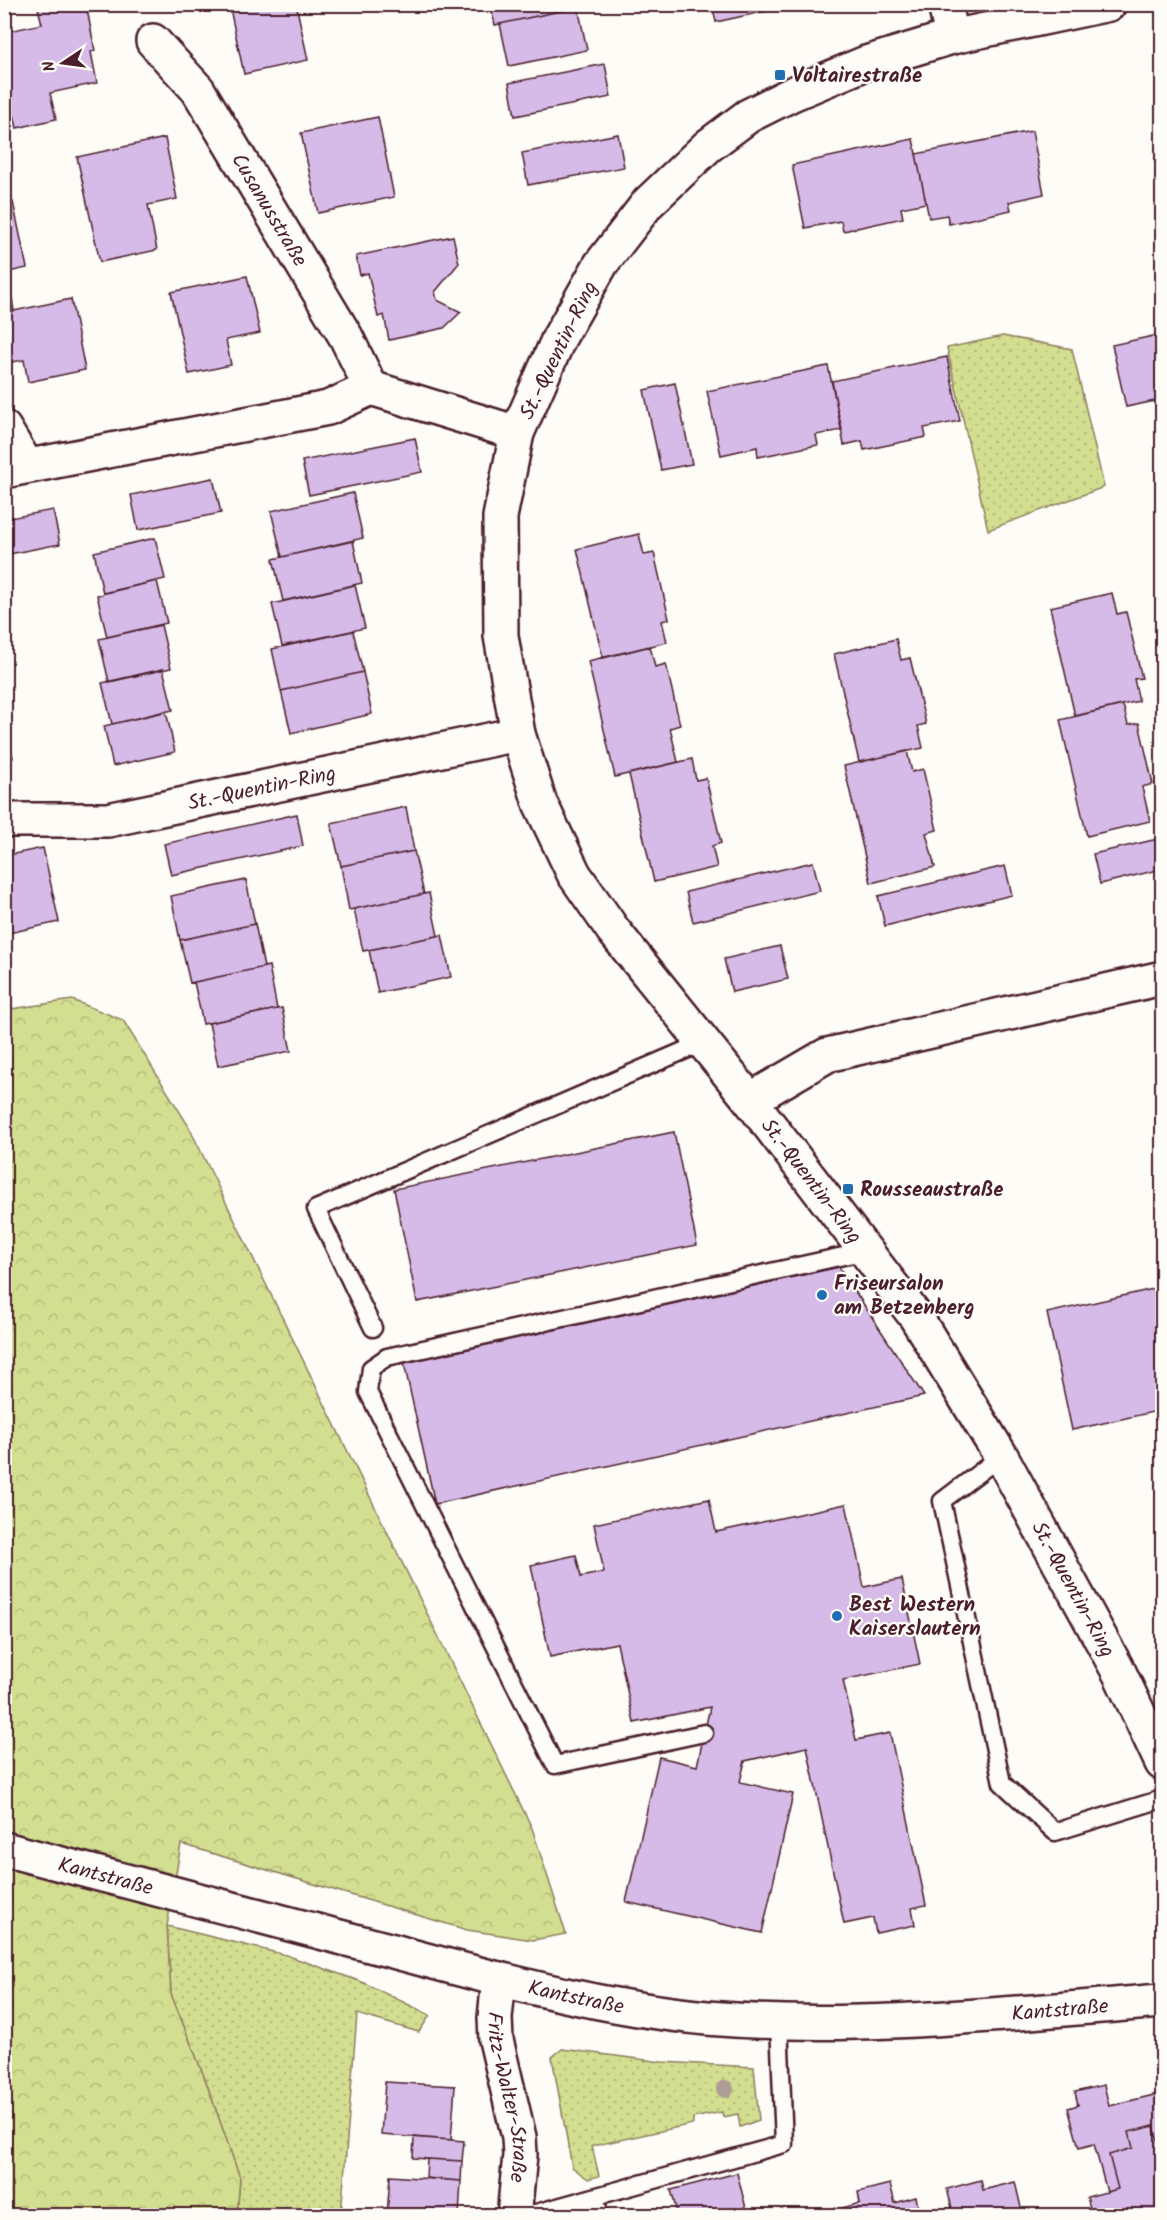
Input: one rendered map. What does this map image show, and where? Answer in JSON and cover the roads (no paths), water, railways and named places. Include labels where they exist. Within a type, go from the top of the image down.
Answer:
[{"type":"street","points":[[945,4],[952,37]]},
{"type":"street","name":"St.-Quentin-Ring","points":[[1109,4],[952,37],[866,63],[792,94],[748,116],[708,146],[648,203],[601,264],[559,338],[518,433],[500,517],[501,636],[518,734],[540,803],[574,874],[613,930],[750,1100],[916,1317],[1001,1456],[1120,1674],[1162,1763]]},
{"type":"street","name":"Cusanusstraße","points":[[153,41],[198,90],[346,337],[371,388]]},
{"type":"street","points":[[4,428],[16,468],[328,408],[371,388],[518,433]]},
{"type":"street","name":"St.-Quentin-Ring","points":[[4,820],[108,820],[518,734]]},
{"type":"street","points":[[750,1100],[827,1055],[1162,978]]},
{"type":"street","name":"Kantstraße","points":[[4,1849],[499,1979],[622,2006],[703,2017],[779,2023],[950,2018],[1162,2001]]},
{"type":"street","name":"Fritz-Walter-Straße","points":[[499,1979],[495,2018],[496,2040],[519,2137],[520,2155],[514,2216]]},
{"type":"lane","points":[[373,1328],[316,1209],[702,1043]]},
{"type":"lane","points":[[704,1733],[555,1765],[368,1392],[371,1368],[387,1357],[866,1251]]},
{"type":"lane","points":[[1001,1456],[942,1501],[1002,1783],[1055,1832],[1162,1799]]},
{"type":"lane","points":[[525,2216],[784,2144],[779,2023]]},
{"type":"lane","points":[[594,2197],[600,2216]]},
{"type":"place","name":"Voltairestraße","points":[[780,75]]},
{"type":"place","name":"Rousseaustraße","points":[[848,1189]]},
{"type":"place","name":"Friseursalon am Betzenberg","points":[[822,1295]]},
{"type":"place","name":"Best Western Kaiserslautern","points":[[837,1616]]}]
